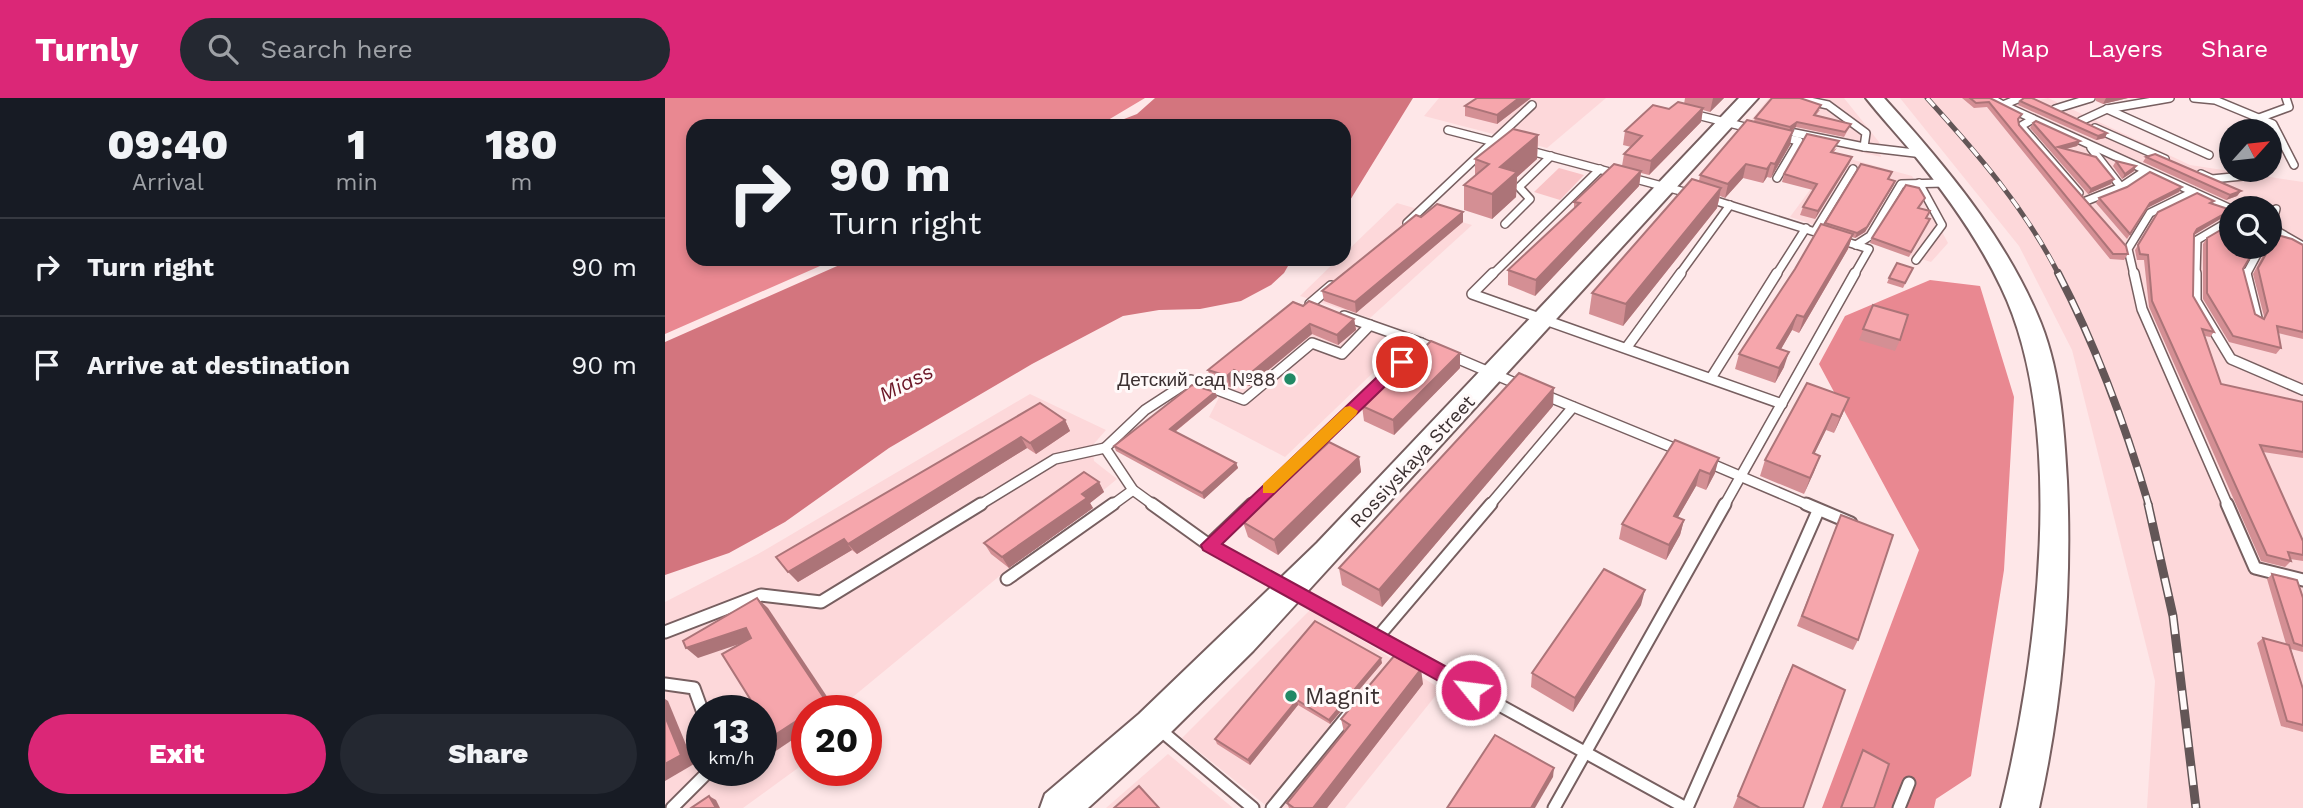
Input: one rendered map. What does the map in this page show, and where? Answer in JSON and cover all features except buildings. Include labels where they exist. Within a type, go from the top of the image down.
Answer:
[{"type":"main road","name":"Rossiyskaya Street","points":[[1059,808],[1154,724],[1291,591],[1749,98]]},
{"type":"main road","points":[[1877,98],[1923,154],[1932,183],[2011,284],[2036,345],[2048,401],[2053,493],[2051,607],[2032,762],[2019,808]]},
{"type":"lane","points":[[1796,98],[1828,105],[1866,133],[1864,147]]},
{"type":"lane","points":[[1991,98],[2219,204]]},
{"type":"lane","points":[[2003,105],[2020,98]]},
{"type":"lane","points":[[2055,109],[2091,98]]},
{"type":"lane","points":[[2081,121],[2107,109],[2170,98]]},
{"type":"lane","points":[[2195,98],[2215,100],[2273,124],[2294,165]]},
{"type":"lane","points":[[2259,118],[2289,107],[2286,98]]},
{"type":"lane","points":[[2043,103],[2063,113]]},
{"type":"lane","points":[[1403,226],[1532,105]]},
{"type":"lane","points":[[1674,109],[1762,132]]},
{"type":"lane","points":[[2107,109],[2209,155]]},
{"type":"lane","points":[[2072,117],[2173,163]]},
{"type":"lane","points":[[2033,119],[2021,126],[2094,211]]},
{"type":"lane","points":[[1448,130],[1666,186],[1869,249],[1587,754],[1554,808]]},
{"type":"lane","points":[[1795,133],[1864,147],[1923,154]]},
{"type":"lane","points":[[1774,135],[1799,141],[1777,178]]},
{"type":"lane","points":[[2089,145],[2121,187]]},
{"type":"lane","points":[[2120,160],[2134,147]]},
{"type":"lane","points":[[1505,224],[1530,200],[1519,187],[1551,156]]},
{"type":"lane","points":[[2186,168],[2212,179],[2219,178]]},
{"type":"lane","points":[[1600,169],[1472,294],[1545,317],[1782,404]]},
{"type":"lane","points":[[1711,378],[1853,169]]},
{"type":"lane","points":[[2086,201],[2121,187],[2145,171]]},
{"type":"lane","points":[[1856,245],[1870,236],[1901,184],[1932,183],[1943,225],[1916,260]]},
{"type":"lane","points":[[2128,249],[2150,213],[2193,192]]},
{"type":"lane","points":[[1627,347],[1730,205]]},
{"type":"lane","points":[[2219,227],[2197,240],[2196,301],[2231,359],[2303,390]]},
{"type":"lane","points":[[2282,235],[2303,246]]},
{"type":"lane","points":[[2119,239],[2128,249],[2142,309],[2255,568],[2303,580]]},
{"type":"lane","points":[[2254,259],[2246,273],[2257,318]]},
{"type":"lane","points":[[1322,308],[1310,304],[1341,278]]},
{"type":"lane","points":[[1334,313],[1421,343],[1863,528]]},
{"type":"lane","points":[[665,632],[761,595],[821,603],[1055,460],[1105,449],[1121,429],[1152,403],[1191,380],[1244,400],[1312,344],[1342,354],[1370,325]]},
{"type":"lane","points":[[1209,545],[1421,343]]},
{"type":"lane","points":[[1377,638],[1573,407]]},
{"type":"lane","points":[[1105,449],[1133,490],[1209,545],[1377,638],[1397,656],[1687,808],[1818,511]]},
{"type":"lane","points":[[1007,579],[1133,490]]},
{"type":"lane","points":[[665,684],[694,688],[697,695]]},
{"type":"lane","points":[[1272,808],[1360,702]]},
{"type":"lane","points":[[1154,724],[1253,808]]},
{"type":"lane","points":[[1899,808],[1909,783]]},
{"type":"lane","points":[[672,808],[694,786]]},
{"type":"shaded area","points":[[665,98],[1145,98],[1110,119],[686,119],[686,266],[820,266],[665,334]]},
{"type":"shaded area","points":[[1439,98],[1606,98],[1547,148],[1424,116]]},
{"type":"shaded area","points":[[1769,98],[1844,98],[1879,142],[1881,157],[1747,125]]},
{"type":"shaded area","points":[[1900,98],[2022,98],[2031,102],[2048,98],[2190,165],[2219,169],[2219,182],[2282,182],[2282,179],[2303,182],[2303,808],[2147,808],[2155,681],[2072,350],[2019,246]]},
{"type":"shaded area","points":[[1836,155],[1912,176],[1948,243],[1931,262],[1790,217]]},
{"type":"shaded area","points":[[1559,168],[1584,175],[1560,200],[1534,192]]},
{"type":"shaded area","points":[[1397,203],[1472,225],[1370,318],[1300,296],[1331,266],[1351,266],[1351,247]]},
{"type":"shaded area","points":[[1930,280],[1980,286],[2014,397],[2004,570],[1971,776],[1936,799],[1934,808],[1822,808],[1919,550],[1819,364],[1845,316]]},
{"type":"shaded area","name":"Детский сад №88","points":[[1293,301],[1405,342],[1285,457],[1209,417],[1226,384],[1204,375]]},
{"type":"shaded area","points":[[1030,394],[1106,430],[1092,446],[1094,461],[1117,479],[855,695],[791,695],[791,773],[777,783],[777,695],[686,695],[686,786],[773,786],[743,808],[665,808],[665,602],[758,554]]},
{"type":"shaded area","points":[[1311,609],[1441,689],[1345,808],[1269,808],[1182,738]]},
{"type":"shaded area","points":[[1168,754],[1233,808],[1106,808]]},
{"type":"water","points":[[1155,98],[1413,98],[1351,199],[1351,119],[1124,119],[1137,114]]},
{"type":"water","name":"Miass","points":[[837,266],[1288,266],[1271,285],[1241,301],[1200,309],[1159,310],[1123,316],[1032,364],[889,448],[785,522],[729,553],[665,575],[665,342]]},
{"type":"railway","points":[[1927,98],[2015,204],[2058,274]]},
{"type":"railway","points":[[2058,274],[2109,387],[2149,506]]},
{"type":"railway","points":[[2148,504],[2173,616],[2196,808]]},
{"type":"slow traffic","points":[[1269,489],[1350,411]]},
{"type":"place","name":"Детский сад №88","points":[[1290,379]]},
{"type":"place","name":"Magnit","points":[[1291,696]]},
{"type":"route","points":[[1402,362],[1209,545],[1471,690]]}]
